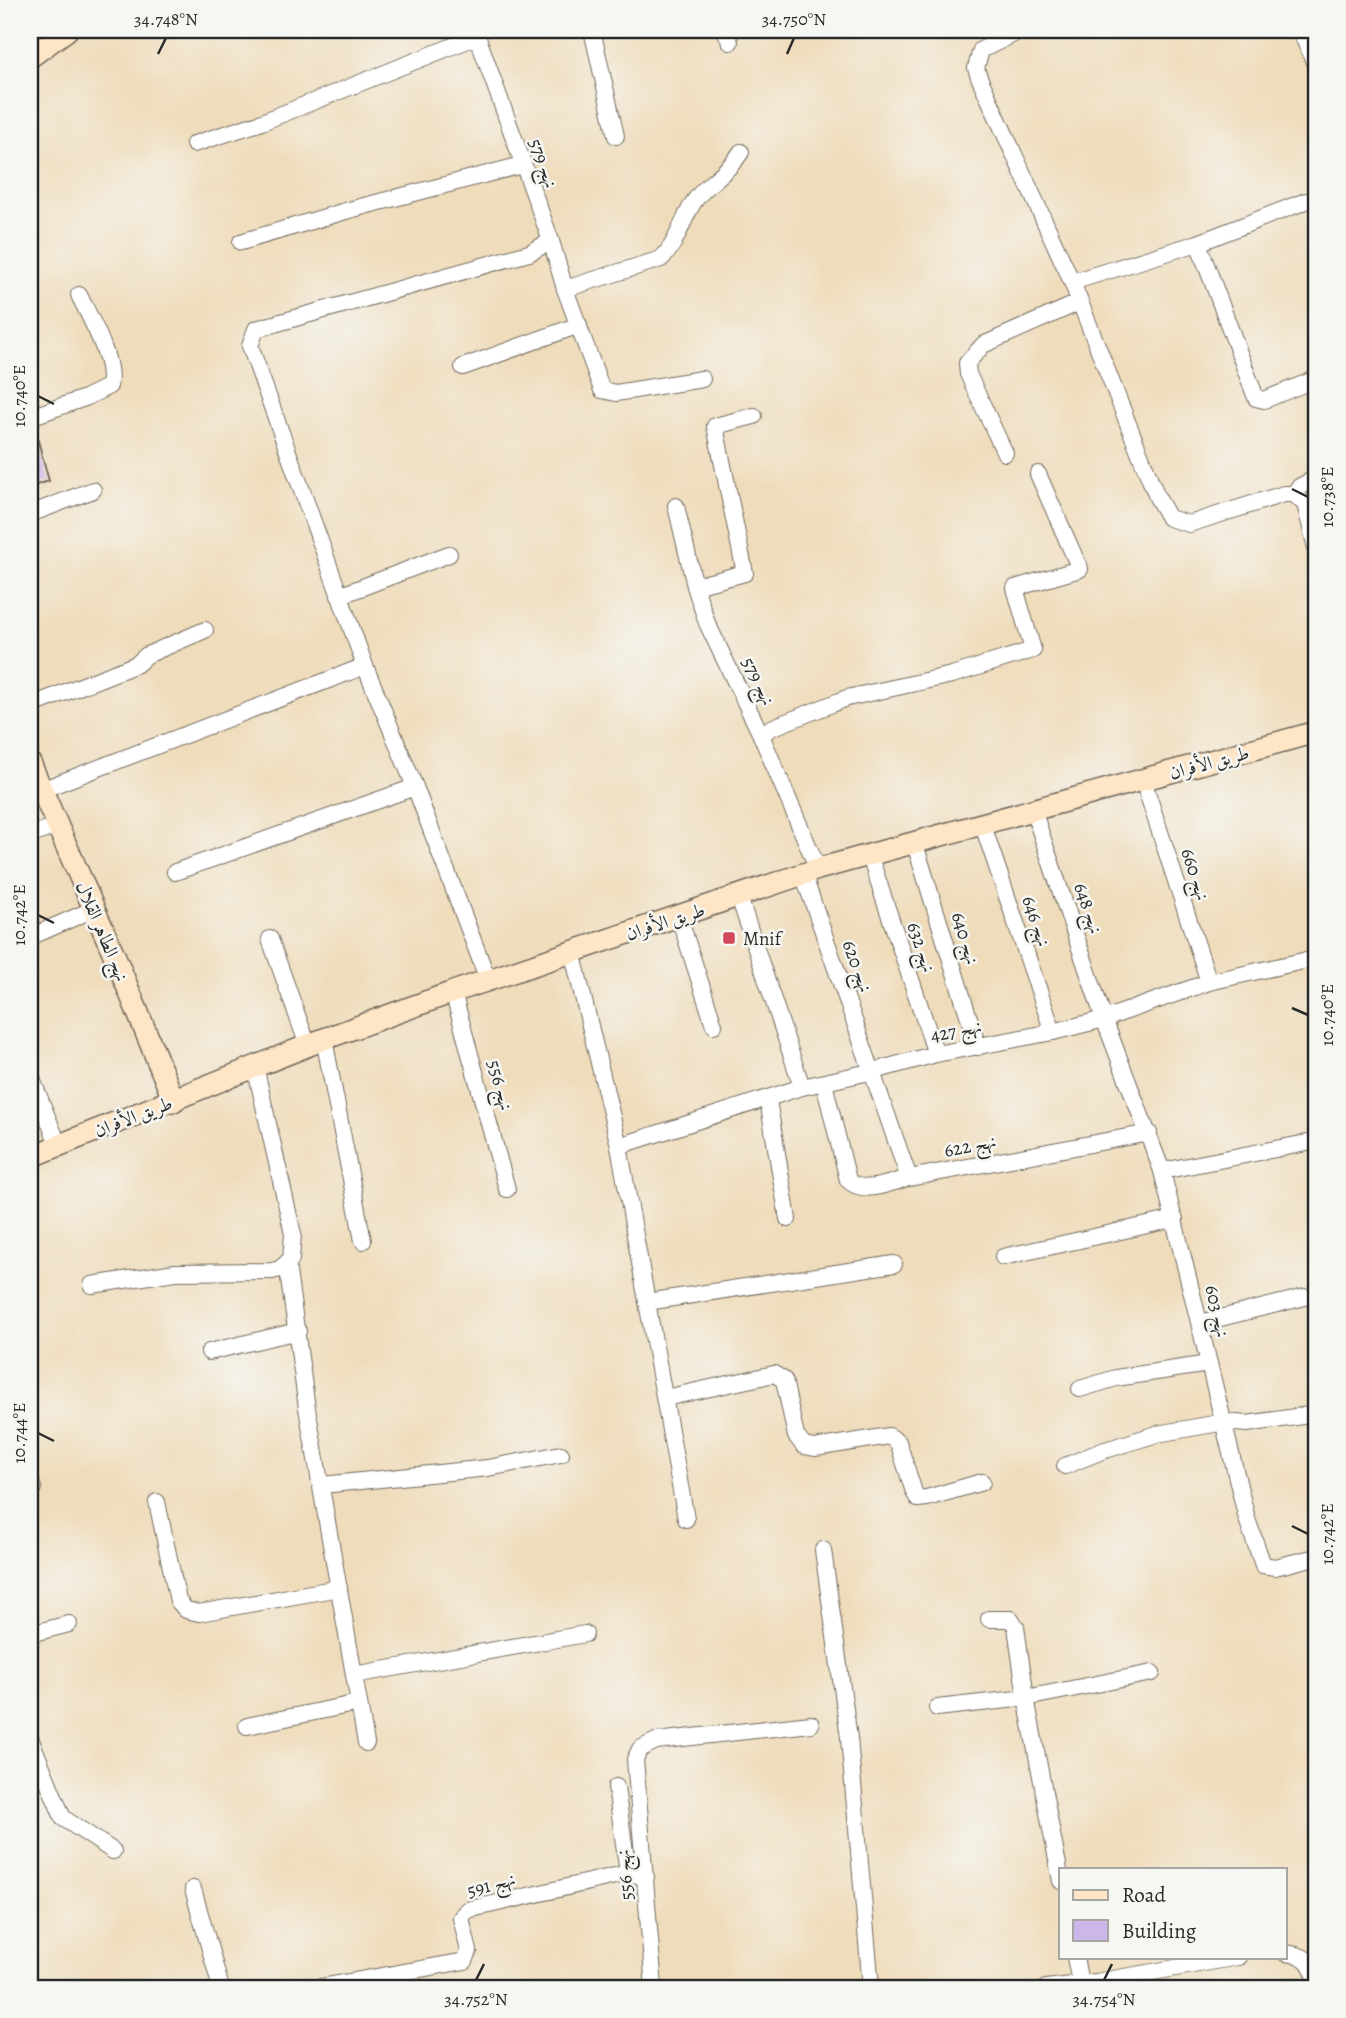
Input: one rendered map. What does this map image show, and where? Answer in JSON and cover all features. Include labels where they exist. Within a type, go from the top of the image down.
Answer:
[{"type":"main road","points":[[30,57],[67,30]]},
{"type":"main road","name":"طريق الأفران","points":[[30,1157],[255,1066],[453,992],[810,872],[914,841],[1316,732]]},
{"type":"main road","name":"نهج الطاهر القلال","points":[[30,763],[174,1101]]},
{"type":"street","points":[[592,30],[616,136]]},
{"type":"street","points":[[1022,30],[982,50],[976,68],[1072,282],[1157,497],[1169,518],[1189,524],[1284,494],[1294,494],[1306,504],[1316,548]]},
{"type":"street","points":[[1300,30],[1316,66]]},
{"type":"street","points":[[194,144],[262,122],[477,33]]},
{"type":"street","name":"نهج 579","points":[[477,33],[551,241],[565,289],[603,390],[616,393],[702,379]]},
{"type":"street","points":[[565,289],[661,258],[671,248],[695,199],[731,167],[741,152]]},
{"type":"street","points":[[242,242],[349,210],[522,165]]},
{"type":"street","points":[[1072,282],[1198,243],[1306,201]]},
{"type":"street","points":[[488,980],[415,787],[365,666],[250,346],[256,328],[529,253],[551,241]]},
{"type":"street","points":[[1198,243],[1256,398],[1264,400],[1316,379]]},
{"type":"street","points":[[30,417],[85,398],[109,386],[111,379],[108,362],[79,295]]},
{"type":"street","points":[[1005,453],[968,374],[967,363],[983,345],[1080,302]]},
{"type":"street","points":[[463,367],[579,325]]},
{"type":"street","points":[[695,586],[745,573],[715,426],[754,416]]},
{"type":"street","points":[[761,735],[771,728],[847,698],[952,675],[1033,650],[1015,588],[1080,569],[1038,474]]},
{"type":"street","points":[[1294,494],[1299,487],[1316,478]]},
{"type":"street","points":[[30,514],[93,490]]},
{"type":"street","name":"نهج 579","points":[[676,506],[695,586],[707,623],[761,735],[810,872]]},
{"type":"street","points":[[339,596],[449,554]]},
{"type":"street","points":[[30,706],[137,664],[147,655],[205,629]]},
{"type":"street","points":[[41,790],[365,666]]},
{"type":"street","name":"نهج 660","points":[[1143,780],[1209,982]]},
{"type":"street","points":[[175,872],[415,787]]},
{"type":"street","name":"نهج 648","points":[[1034,810],[1104,1019]]},
{"type":"street","name":"نهج 646","points":[[982,823],[1053,1032]]},
{"type":"street","points":[[30,836],[57,825]]},
{"type":"street","name":"نهج 640","points":[[914,841],[978,1046]]},
{"type":"street","name":"نهج 632","points":[[869,854],[936,1054]]},
{"type":"street","name":"نهج 620","points":[[810,872],[874,1071]]},
{"type":"street","points":[[739,897],[802,1087]]},
{"type":"street","points":[[30,937],[94,909]]},
{"type":"street","points":[[679,917],[714,1025]]},
{"type":"street","points":[[270,939],[316,1043],[363,1241]]},
{"type":"street","points":[[572,951],[619,1146],[686,1519]]},
{"type":"street","name":"نهج 427","points":[[619,1146],[802,1087],[936,1054],[1053,1032],[1104,1019],[1209,982],[1304,961]]},
{"type":"street","name":"نهج 556","points":[[453,992],[507,1189]]},
{"type":"street","name":"نهج 603","points":[[1104,1019],[1162,1171],[1247,1519],[1263,1564],[1275,1567],[1316,1557]]},
{"type":"street","points":[[255,1066],[293,1234],[293,1250],[287,1264],[307,1408],[366,1743]]},
{"type":"street","points":[[874,1071],[909,1178]]},
{"type":"street","points":[[30,1074],[58,1144]]},
{"type":"street","name":"نهج 622","points":[[824,1083],[848,1180],[856,1187],[865,1188],[1149,1133]]},
{"type":"street","points":[[768,1100],[788,1219]]},
{"type":"street","points":[[1162,1171],[1312,1142]]},
{"type":"street","points":[[1003,1257],[1175,1219]]},
{"type":"street","points":[[92,1285],[165,1273],[272,1271],[287,1264]]},
{"type":"street","points":[[647,1302],[894,1264]]},
{"type":"street","points":[[1200,1323],[1306,1297]]},
{"type":"street","points":[[209,1352],[298,1331]]},
{"type":"street","points":[[1080,1389],[1116,1378],[1209,1364]]},
{"type":"street","points":[[665,1398],[774,1374],[784,1380],[796,1436],[804,1446],[815,1448],[889,1436],[898,1442],[918,1499],[927,1499],[982,1482]]},
{"type":"street","points":[[1065,1466],[1101,1451],[1157,1434],[1225,1422],[1247,1424],[1316,1413]]},
{"type":"street","points":[[322,1485],[488,1468],[561,1454]]},
{"type":"street","points":[[157,1502],[178,1601],[186,1610],[199,1613],[339,1588]]},
{"type":"street","points":[[823,1550],[849,1738],[871,1988]]},
{"type":"street","points":[[989,1619],[1011,1619],[1015,1623],[1026,1698],[1059,1871]]},
{"type":"street","points":[[30,1634],[69,1624]]},
{"type":"street","points":[[354,1675],[585,1634]]},
{"type":"street","points":[[937,1708],[1026,1698],[1152,1673]]},
{"type":"street","points":[[247,1726],[359,1703]]},
{"type":"street","name":"نهج 556","points":[[654,1988],[635,1759],[640,1749],[656,1741],[811,1724]]},
{"type":"street","points":[[30,1738],[63,1818],[113,1851]]},
{"type":"street","points":[[616,1787],[628,1872]]},
{"type":"street","name":"نهج 591","points":[[315,1988],[465,1961],[469,1951],[461,1918],[467,1910],[628,1872],[646,1877]]},
{"type":"street","points":[[193,1889],[221,1988]]},
{"type":"street","points":[[1286,1953],[1302,1955],[1314,1970]]},
{"type":"street","points":[[1076,1958],[1091,1984]]},
{"type":"street","points":[[1046,1988],[1091,1984],[1233,1958]]},
{"type":"building","points":[[30,426],[34,426],[49,481],[30,487]]},
{"type":"place","name":"Mnif","points":[[729,938]]}]
